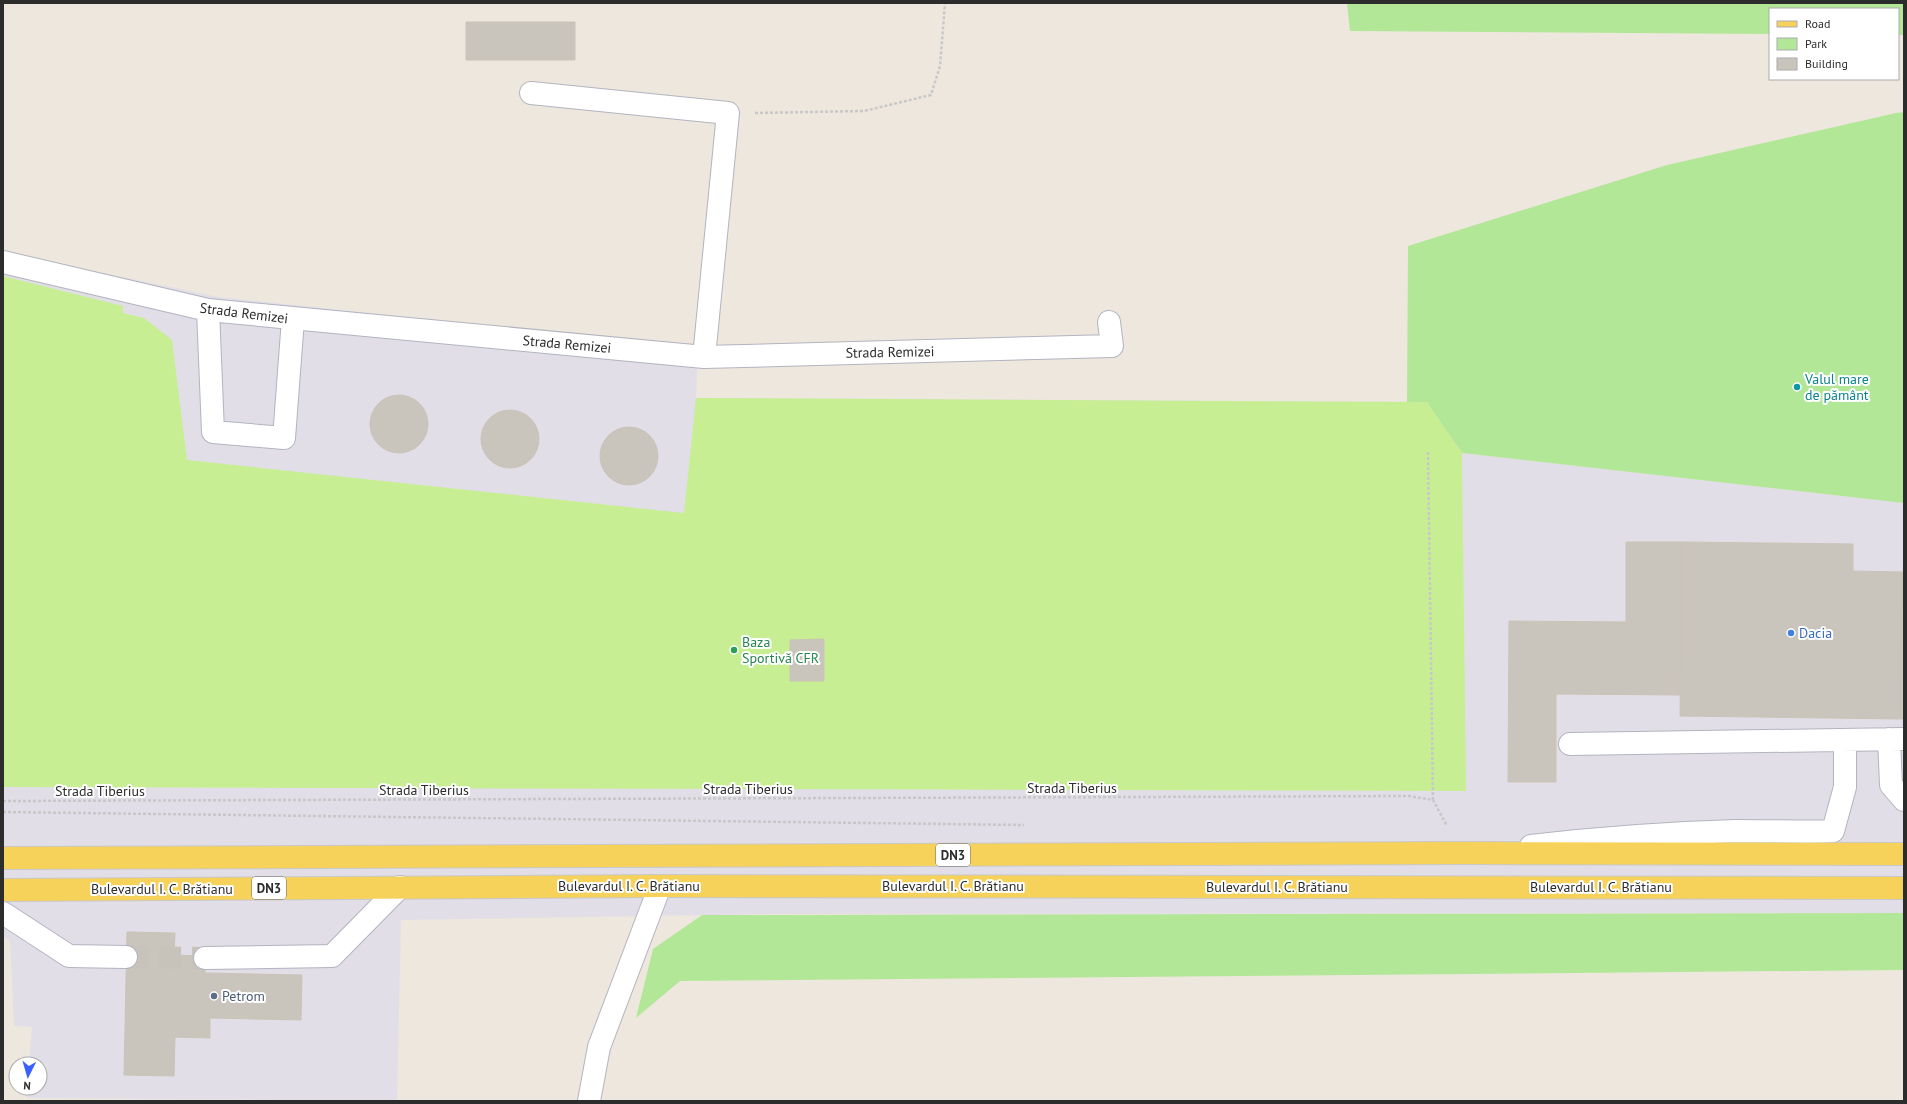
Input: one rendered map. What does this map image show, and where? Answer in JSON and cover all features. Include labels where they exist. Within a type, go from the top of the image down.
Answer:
[{"type":"main road","name":"DN3","points":[[3,858],[1461,853],[1904,854]]},
{"type":"main road","name":"Bulevardul I. C. Brătianu","points":[[3,890],[660,886],[1904,888]]},
{"type":"lane","points":[[531,93],[728,113],[704,357]]},
{"type":"lane","name":"Strada Remizei","points":[[3,262],[208,310],[293,320],[704,357],[1112,346],[1109,322]]},
{"type":"lane","points":[[208,310],[213,432],[284,438],[293,320]]},
{"type":"lane","points":[[1570,744],[1896,739],[1891,786],[1904,800]]},
{"type":"lane","points":[[1461,853],[1621,836],[1737,831],[1789,833],[1833,831],[1845,787],[1845,740]]},
{"type":"lane","points":[[590,1101],[599,1047],[660,886]]},
{"type":"lane","points":[[205,958],[332,956],[400,887]]},
{"type":"lane","points":[[3,913],[69,956],[126,957]]},
{"type":"path","points":[[728,113],[864,111],[931,95],[940,66],[945,3]]},
{"type":"path","points":[[1428,452],[1433,800],[1461,853]]},
{"type":"path","name":"Strada Tiberius","points":[[3,801],[1401,796],[1433,800]]},
{"type":"path","points":[[3,812],[1026,825]]},
{"type":"path","points":[[1439,826],[1454,826]]},
{"type":"shaded area","points":[[3,252],[218,297],[698,348],[696,398],[1427,402],[1462,453],[1904,503],[1904,913],[782,914],[401,920],[397,1101],[27,1098],[27,1096],[48,1096],[48,1056],[30,1056],[32,1027],[14,1026],[10,941],[3,936]]},
{"type":"green space","points":[[1347,3],[1904,3],[1904,35],[1899,35],[1899,8],[1769,8],[1769,34],[1350,31]]},
{"type":"green space","points":[[1904,112],[1904,503],[1462,453],[1427,403],[1407,402],[1408,246],[1667,165]]},
{"type":"green space","name":"Baza Sportivă CFR","points":[[3,276],[123,306],[123,313],[144,318],[172,340],[187,460],[684,513],[696,398],[1427,402],[1462,453],[1466,791],[3,787]]},
{"type":"green space","points":[[1904,913],[1904,970],[680,981],[636,1018],[653,949],[702,915]]},
{"type":"building","points":[[466,22],[575,22],[575,60],[466,60]]},
{"type":"building","points":[[399,395],[410,397],[423,408],[426,413],[428,424],[426,435],[415,448],[410,451],[399,453],[388,451],[375,440],[372,435],[370,424],[372,413],[383,400],[388,397]]},
{"type":"building","points":[[510,410],[521,412],[534,423],[537,428],[539,439],[537,450],[526,463],[521,466],[510,468],[499,466],[486,455],[483,450],[481,439],[483,428],[494,415],[499,412]]},
{"type":"building","points":[[629,427],[640,429],[653,440],[656,445],[658,456],[656,467],[645,480],[640,483],[629,485],[618,483],[605,472],[602,467],[600,456],[602,445],[613,432],[618,429]]},
{"type":"building","points":[[1626,542],[1682,542],[1680,695],[1556,694],[1556,782],[1508,782],[1509,621],[1626,622]]},
{"type":"building","name":"Dacia","points":[[1682,542],[1853,544],[1853,571],[1902,572],[1900,719],[1680,716]]},
{"type":"building","points":[[1902,572],[1904,572],[1904,719],[1900,719]]},
{"type":"building","points":[[824,639],[824,681],[790,681],[790,640]]},
{"type":"building","name":"Petrom","points":[[127,932],[175,933],[174,955],[205,956],[205,973],[302,975],[301,1020],[210,1018],[210,1038],[175,1037],[174,1076],[124,1075]]},
{"type":"tunnel","points":[[126,957],[205,958]]},
{"type":"place","name":"Valul mare de pământ","points":[[1797,387]]},
{"type":"place","name":"Dacia","points":[[1791,633]]},
{"type":"place","name":"Baza Sportivă CFR","points":[[734,650]]},
{"type":"place","name":"Petrom","points":[[214,996]]}]
